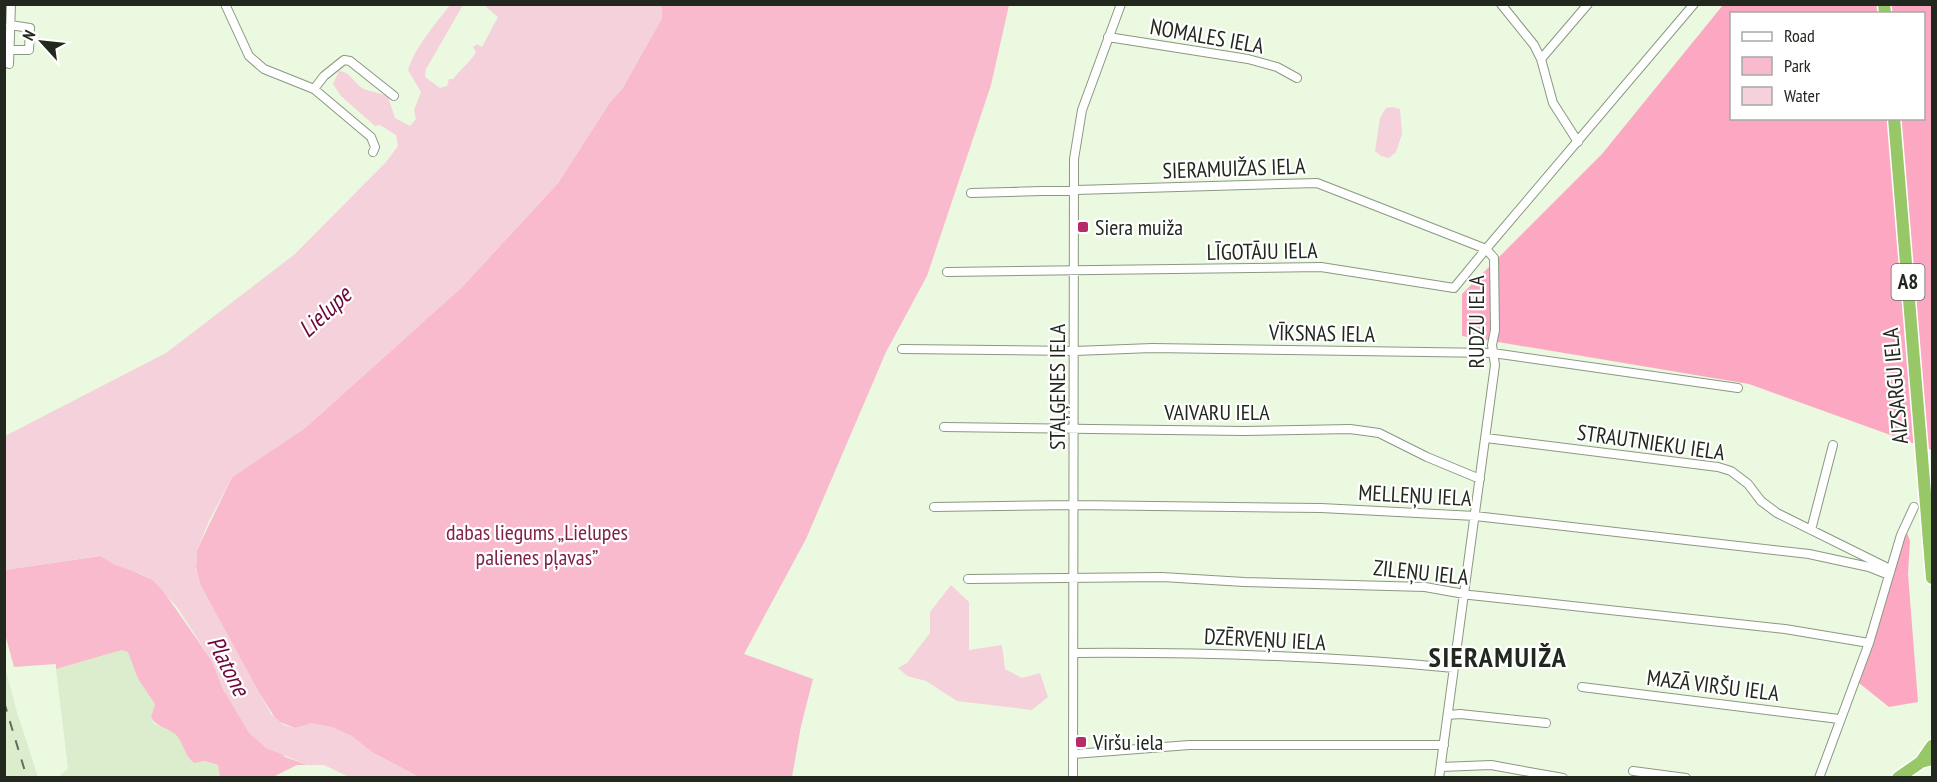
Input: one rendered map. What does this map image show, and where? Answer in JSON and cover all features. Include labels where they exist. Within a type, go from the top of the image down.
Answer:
[{"type":"highway","name":"AIZSARGU IELA","points":[[1894,120],[1932,578]]},
{"type":"highway","points":[[1898,777],[1927,760],[1932,746]]},
{"type":"street","points":[[9,64],[11,4]]},
{"type":"street","points":[[225,4],[249,56],[264,69],[314,89],[371,137],[375,147],[373,152]]},
{"type":"street","name":"STAĻĢENES IELA","points":[[1073,777],[1076,131],[1121,4]]},
{"type":"street","points":[[1501,4],[1527,34],[1541,58],[1553,103],[1578,142]]},
{"type":"street","points":[[1541,58],[1588,4]]},
{"type":"street","name":"RUDZU IELA","points":[[1440,777],[1495,365],[1493,353],[1494,258],[1486,249],[1694,4]]},
{"type":"street","points":[[9,50],[29,50],[31,36],[30,28],[10,25]]},
{"type":"street","name":"NOMALES IELA","points":[[1108,38],[1248,59],[1277,67],[1297,78]]},
{"type":"street","points":[[314,89],[324,76],[344,60],[350,61],[394,96]]},
{"type":"street","name":"SIERAMUIŽAS IELA","points":[[971,193],[1317,183],[1486,249]]},
{"type":"street","name":"LĪGOTĀJU IELA","points":[[947,272],[1321,267],[1454,288],[1486,249]]},
{"type":"street","name":"VĪKSNAS IELA","points":[[902,349],[1075,351],[1152,348],[1493,353],[1738,388]]},
{"type":"street","name":"VAIVARU IELA","points":[[944,427],[1244,431],[1350,429],[1379,433],[1426,457],[1480,479]]},
{"type":"street","name":"STRAUTNIEKU IELA","points":[[1486,438],[1718,467],[1740,478],[1761,501],[1777,513],[1889,572]]},
{"type":"street","points":[[1810,530],[1833,445]]},
{"type":"street","name":"MELLEŅU IELA","points":[[934,507],[1075,505],[1321,508],[1475,516],[1809,554],[1889,572]]},
{"type":"street","points":[[1819,777],[1869,643],[1901,535],[1914,507]]},
{"type":"street","name":"ZILEŅU IELA","points":[[968,579],[1162,577],[1244,582],[1425,587],[1464,594],[1785,629],[1869,643]]},
{"type":"street","name":"DZĒRVEŅU IELA","points":[[1073,653],[1184,653],[1393,662],[1455,668]]},
{"type":"street","name":"MAZĀ VIRŠU IELA","points":[[1582,687],[1839,720]]},
{"type":"street","points":[[1448,716],[1460,714],[1546,723]]},
{"type":"street","points":[[1074,754],[1189,745],[1444,745]]},
{"type":"street","points":[[1441,767],[1491,765],[1563,777]]},
{"type":"street","points":[[1633,771],[1686,777]]},
{"type":"shaded area","points":[[1723,5],[1932,5],[1932,450],[1749,384],[1462,336],[1462,294],[1602,154]]},
{"type":"shaded area","points":[[1906,530],[1910,541],[1908,574],[1918,702],[1889,707],[1859,683]]},
{"type":"shaded area","points":[[122,650],[129,652],[138,679],[155,704],[151,717],[154,724],[173,732],[183,743],[189,759],[194,763],[205,761],[218,765],[220,777],[58,777],[68,769],[56,669]]},
{"type":"shaded area","points":[[4,663],[16,709],[38,777],[5,777]]},
{"type":"green space","name":"dabas liegums „Lielupes palienes pļavas”","points":[[661,5],[1009,5],[991,85],[927,276],[886,352],[806,539],[744,654],[813,679],[801,726],[792,777],[419,777],[373,753],[350,735],[307,727],[295,728],[277,721],[248,675],[200,584],[196,567],[197,550],[232,477],[305,428],[462,287],[558,183],[610,102],[622,89],[662,18]]},
{"type":"green space","points":[[100,556],[153,580],[162,589],[212,661],[224,691],[285,757],[308,765],[297,765],[273,777],[220,778],[218,765],[205,761],[194,763],[175,734],[158,725],[151,717],[155,704],[138,679],[128,652],[122,650],[56,669],[56,664],[14,667],[5,634],[4,570]]},
{"type":"water","points":[[450,5],[463,5],[426,69],[425,77],[440,88],[447,86],[449,79],[453,79],[471,59],[476,52],[473,47],[477,44],[482,47],[498,17],[484,5],[661,5],[662,18],[622,89],[610,102],[558,183],[462,287],[305,428],[232,477],[197,550],[196,567],[200,584],[271,714],[284,725],[295,728],[312,723],[332,727],[350,735],[373,753],[419,777],[349,777],[324,765],[308,765],[266,748],[249,733],[224,691],[212,661],[177,607],[153,580],[115,565],[100,556],[5,570],[5,436],[166,353],[295,254],[386,162],[398,146],[396,135],[380,125],[375,126],[341,96],[333,84],[339,71],[347,74],[364,89],[388,97],[395,118],[410,126],[416,119],[414,110],[421,92],[408,70],[421,44]]},
{"type":"water","points":[[1386,108],[1400,109],[1402,134],[1396,152],[1389,158],[1375,151],[1380,118]]},
{"type":"water","points":[[951,585],[969,602],[969,650],[1002,645],[1005,669],[1022,678],[1040,673],[1048,697],[1032,710],[957,701],[926,681],[907,676],[898,668],[907,663],[930,633],[930,612]]},
{"type":"railway","points":[[4,702],[27,778]]},
{"type":"place","name":"Siera muiža","points":[[1083,227]]},
{"type":"place","name":"Viršu iela","points":[[1081,742]]},
{"type":"district","name":"SIERAMUIŽA","points":[[1498,657]]},
{"type":"water label","name":"Lielupe","points":[[325,312]]},
{"type":"water label","name":"Platone","points":[[228,666]]}]
